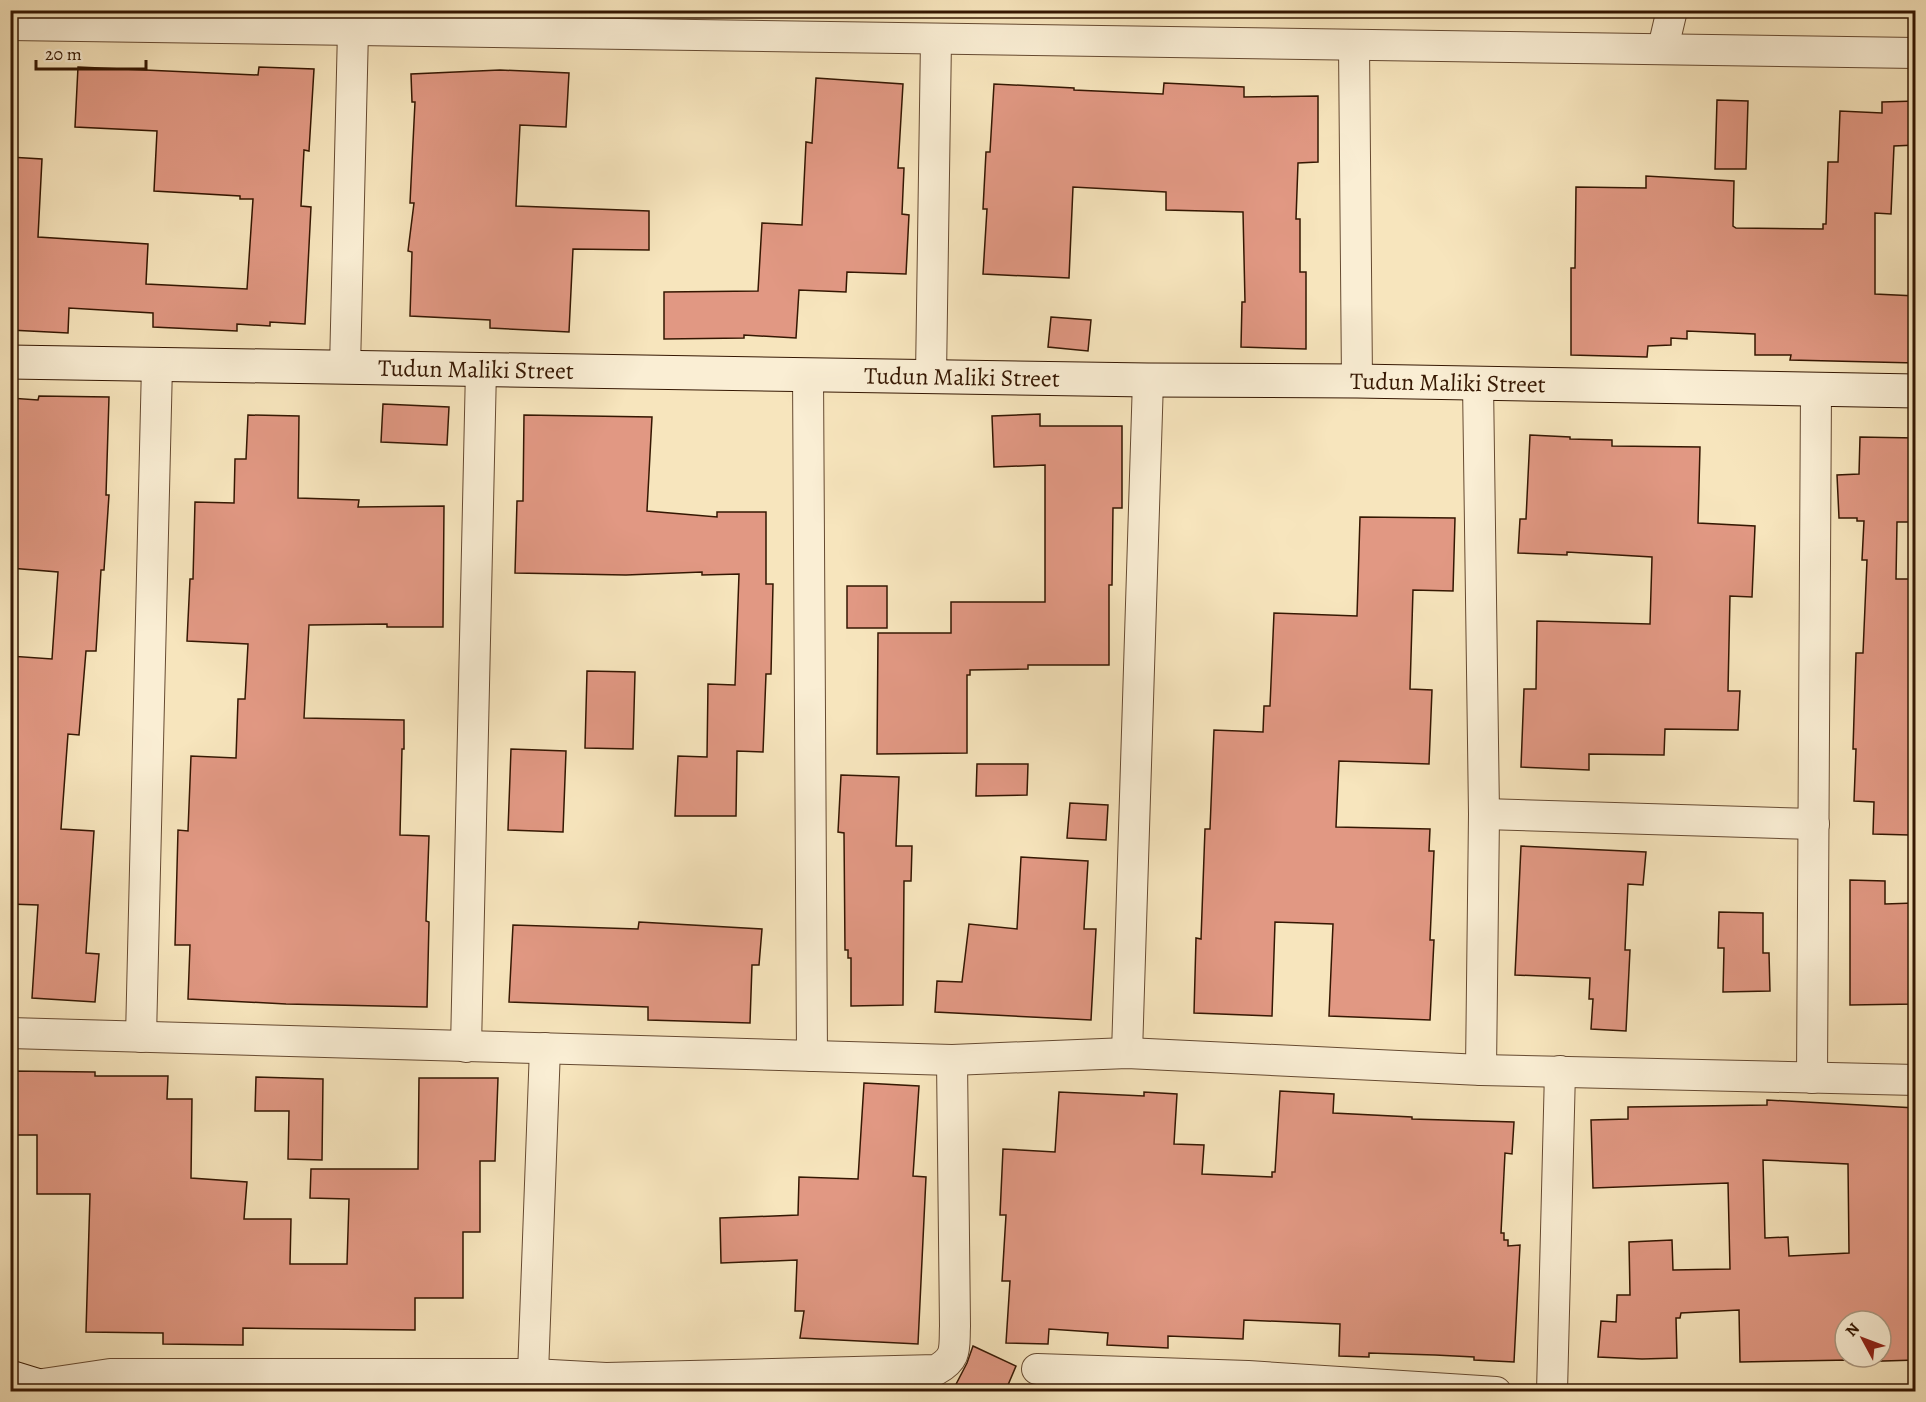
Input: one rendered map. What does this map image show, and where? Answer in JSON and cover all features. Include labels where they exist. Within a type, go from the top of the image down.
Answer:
[{"type":"street","points":[[1663,48],[1672,10]]},
{"type":"street","points":[[10,25],[1916,53]]},
{"type":"street","points":[[345,368],[353,30]]},
{"type":"street","points":[[932,376],[936,39]]},
{"type":"street","points":[[1354,45],[1357,381]]},
{"type":"street","name":"Tudun Maliki Street","points":[[10,363],[1916,391]]},
{"type":"street","points":[[141,1037],[157,365]]},
{"type":"street","points":[[466,1047],[481,369]]},
{"type":"street","points":[[808,374],[812,1056]]},
{"type":"street","points":[[1127,1053],[1148,380]]},
{"type":"street","points":[[1478,383],[1484,814],[1481,1070]]},
{"type":"street","points":[[1812,1078],[1816,389]]},
{"type":"street","points":[[1484,814],[1814,824]]},
{"type":"street","points":[[10,1033],[952,1060],[1127,1053],[1481,1070],[1916,1080]]},
{"type":"street","points":[[533,1374],[545,1048]]},
{"type":"street","points":[[32,1385],[110,1374],[533,1374],[603,1385],[809,1382],[936,1370],[948,1364],[954,1355],[952,1060]]},
{"type":"street","points":[[1552,1392],[1560,1071]]},
{"type":"street","points":[[1037,1370],[1106,1381],[1496,1392]]},
{"type":"building","points":[[78,67],[258,75],[259,67],[314,69],[309,151],[304,150],[301,206],[311,207],[305,324],[270,322],[270,326],[237,324],[237,331],[153,327],[153,313],[69,308],[68,333],[10,330],[10,157],[42,159],[38,237],[148,244],[146,284],[247,289],[253,199],[240,199],[240,196],[154,191],[157,131],[75,127]]},
{"type":"building","points":[[500,70],[569,73],[566,127],[520,125],[516,206],[649,211],[649,250],[573,249],[569,332],[490,328],[490,320],[410,316],[412,252],[408,251],[414,203],[410,203],[415,102],[412,102],[411,74]]},
{"type":"building","points":[[816,78],[903,84],[898,168],[904,168],[902,214],[909,215],[906,274],[847,272],[846,292],[799,290],[796,338],[744,335],[744,338],[664,339],[664,292],[758,291],[762,223],[802,225],[806,142],[812,143]]},
{"type":"building","points":[[1164,83],[1244,87],[1244,97],[1318,96],[1318,162],[1298,163],[1296,219],[1300,219],[1300,272],[1306,272],[1306,349],[1241,347],[1242,302],[1245,302],[1243,212],[1166,210],[1166,192],[1073,187],[1069,278],[983,274],[987,209],[983,209],[986,152],[990,152],[994,84],[1163,94]]},
{"type":"building","points":[[1717,100],[1748,101],[1746,169],[1715,169]]},
{"type":"building","points":[[1916,101],[1916,145],[1894,146],[1891,214],[1875,213],[1875,294],[1916,296],[1916,363],[1790,360],[1791,355],[1755,355],[1755,334],[1687,331],[1687,339],[1671,338],[1671,345],[1648,346],[1647,357],[1571,355],[1571,268],[1575,268],[1576,187],[1646,188],[1646,176],[1734,181],[1733,226],[1736,228],[1823,229],[1823,224],[1826,224],[1828,162],[1838,162],[1840,111],[1882,113],[1882,102]]},
{"type":"building","points":[[1051,317],[1091,320],[1088,351],[1048,347]]},
{"type":"building","points":[[39,396],[109,397],[106,495],[109,495],[96,651],[86,651],[79,735],[68,734],[61,829],[94,831],[86,953],[99,954],[95,1002],[32,998],[38,905],[10,904],[10,656],[52,659],[58,572],[10,568],[10,398],[38,400]]},
{"type":"building","points":[[383,404],[449,407],[447,445],[381,442]]},
{"type":"building","points":[[1040,414],[1040,426],[1122,426],[1122,508],[1113,508],[1112,585],[1109,585],[1109,665],[1028,665],[1028,669],[970,670],[970,675],[967,675],[967,753],[877,754],[878,633],[951,633],[951,602],[1045,602],[1045,465],[994,467],[992,416]]},
{"type":"building","points":[[248,415],[299,416],[298,498],[359,500],[358,507],[444,506],[443,627],[387,627],[387,624],[309,625],[304,718],[404,720],[400,835],[429,836],[426,921],[429,922],[427,1007],[188,999],[190,945],[175,945],[178,830],[188,831],[191,756],[236,758],[238,699],[245,699],[248,644],[187,641],[190,579],[193,579],[195,502],[234,503],[235,459],[246,459]]},
{"type":"building","points":[[524,415],[652,417],[647,511],[717,517],[717,512],[766,512],[766,584],[773,584],[771,674],[766,674],[763,752],[737,751],[736,816],[675,816],[678,756],[707,757],[708,684],[735,685],[739,574],[702,575],[702,572],[626,575],[515,573],[517,501],[523,501]]},
{"type":"building","points":[[1530,435],[1612,440],[1612,446],[1700,447],[1698,523],[1755,526],[1752,597],[1730,596],[1728,691],[1740,691],[1738,730],[1665,729],[1664,755],[1589,754],[1589,770],[1521,767],[1524,689],[1536,689],[1537,621],[1650,624],[1652,557],[1567,552],[1567,555],[1518,553],[1520,519],[1526,519]]},
{"type":"building","points":[[1860,437],[1916,438],[1916,522],[1897,522],[1896,579],[1912,579],[1912,610],[1916,610],[1916,803],[1910,803],[1909,835],[1873,834],[1874,802],[1854,801],[1856,653],[1863,653],[1867,560],[1862,560],[1864,521],[1857,521],[1857,518],[1839,518],[1837,475],[1859,474]]},
{"type":"building","points":[[1360,517],[1455,518],[1453,591],[1413,590],[1410,689],[1432,690],[1429,764],[1339,761],[1336,827],[1430,829],[1429,851],[1434,851],[1430,940],[1434,940],[1430,1020],[1329,1016],[1333,924],[1275,922],[1272,1016],[1194,1013],[1196,938],[1201,939],[1205,829],[1210,829],[1214,730],[1263,732],[1264,706],[1270,706],[1274,613],[1357,616]]},
{"type":"building","points":[[847,586],[887,586],[887,628],[847,628]]},
{"type":"building","points":[[587,671],[635,672],[633,749],[585,748]]},
{"type":"building","points":[[511,749],[566,751],[563,832],[508,830]]},
{"type":"building","points":[[977,764],[1028,764],[1027,795],[976,796]]},
{"type":"building","points":[[841,775],[899,777],[896,846],[912,846],[911,881],[904,881],[903,1005],[851,1006],[851,958],[848,958],[848,950],[845,950],[844,833],[838,832]]},
{"type":"building","points":[[1070,803],[1108,805],[1106,840],[1067,838]]},
{"type":"building","points":[[1521,846],[1646,852],[1643,885],[1628,884],[1625,950],[1630,950],[1626,1031],[1591,1029],[1593,999],[1589,999],[1590,978],[1515,975]]},
{"type":"building","points":[[1021,857],[1088,861],[1084,929],[1096,929],[1091,1020],[935,1012],[937,981],[962,982],[969,924],[1017,929]]},
{"type":"building","points":[[1850,880],[1885,881],[1885,904],[1914,903],[1916,1004],[1850,1005]]},
{"type":"building","points":[[1719,912],[1763,913],[1763,953],[1769,953],[1770,991],[1723,992],[1724,948],[1718,948]]},
{"type":"building","points":[[639,922],[762,929],[759,965],[752,965],[750,1023],[648,1020],[648,1007],[509,1002],[513,925],[638,929]]},
{"type":"building","points":[[10,1071],[95,1072],[95,1076],[168,1076],[167,1099],[192,1099],[191,1178],[247,1182],[244,1219],[291,1219],[290,1264],[347,1264],[349,1199],[310,1198],[311,1169],[418,1169],[419,1078],[498,1078],[495,1161],[480,1161],[480,1232],[463,1232],[463,1298],[415,1298],[415,1330],[243,1328],[243,1345],[163,1344],[163,1333],[86,1332],[90,1194],[37,1194],[37,1135],[10,1135]]},
{"type":"building","points":[[256,1077],[323,1079],[322,1160],[288,1159],[289,1111],[255,1111]]},
{"type":"building","points":[[864,1083],[919,1086],[913,1176],[926,1177],[918,1344],[800,1338],[804,1311],[795,1311],[797,1260],[721,1263],[720,1218],[798,1215],[799,1177],[858,1179]]},
{"type":"building","points":[[1280,1091],[1334,1094],[1333,1113],[1412,1117],[1412,1119],[1514,1122],[1512,1154],[1505,1153],[1501,1233],[1504,1233],[1504,1240],[1508,1240],[1508,1246],[1520,1245],[1514,1362],[1435,1355],[1369,1353],[1369,1357],[1339,1356],[1340,1324],[1244,1320],[1243,1339],[1168,1336],[1168,1348],[1107,1345],[1108,1333],[1049,1329],[1048,1344],[1006,1343],[1010,1281],[1002,1281],[1006,1215],[1000,1215],[1003,1149],[1055,1152],[1059,1092],[1144,1096],[1144,1092],[1177,1094],[1174,1144],[1204,1145],[1202,1174],[1272,1177],[1272,1172],[1275,1172]]},
{"type":"building","points":[[1767,1100],[1916,1108],[1916,1360],[1893,1361],[1893,1309],[1833,1309],[1833,1360],[1740,1362],[1739,1310],[1681,1313],[1680,1318],[1676,1318],[1677,1358],[1598,1357],[1601,1321],[1616,1322],[1617,1295],[1630,1295],[1629,1242],[1672,1240],[1673,1270],[1730,1269],[1728,1183],[1593,1188],[1591,1120],[1628,1119],[1628,1107],[1767,1105]],"holes":[[[1763,1160],[1848,1164],[1849,1253],[1789,1256],[1788,1237],[1765,1238]]]},
{"type":"building","points":[[973,1346],[1016,1366],[1005,1392],[952,1392]]}]
